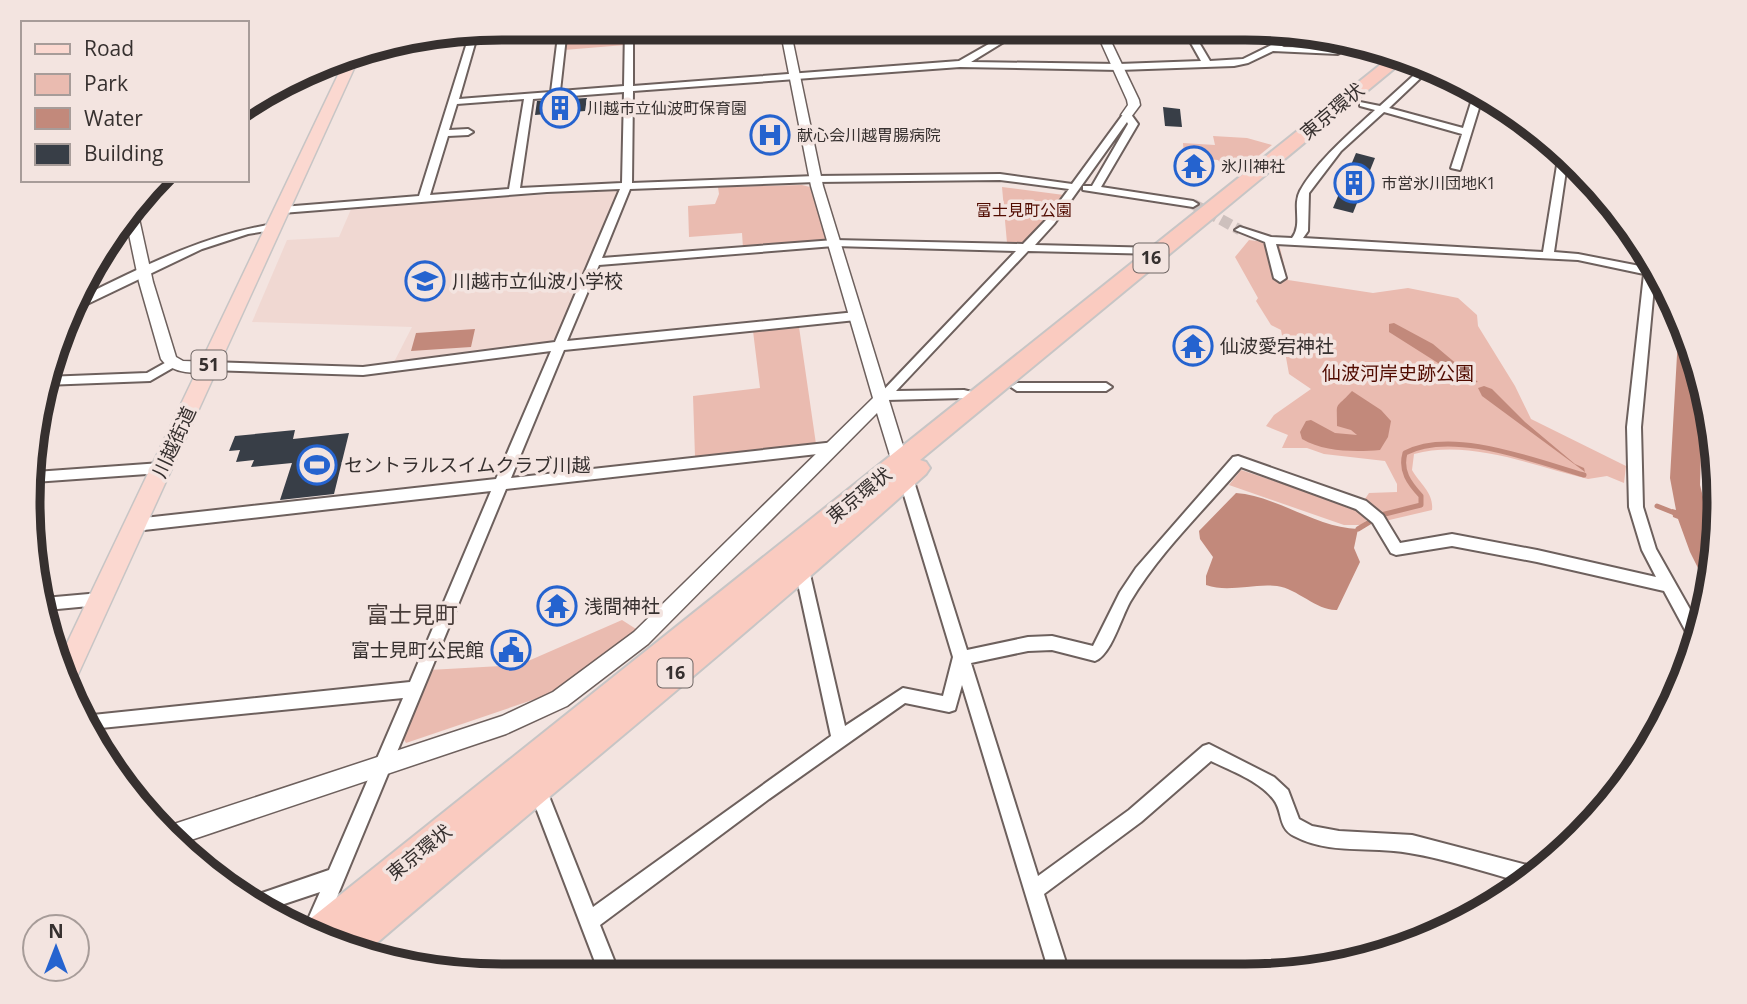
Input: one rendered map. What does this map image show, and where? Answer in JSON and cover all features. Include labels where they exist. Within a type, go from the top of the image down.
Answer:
[{"type":"highway","name":"東京環状","points":[[355,939],[537,786],[802,570],[979,398],[1391,64]]},
{"type":"highway","name":"東京環状","points":[[323,928],[903,470],[1017,387],[1372,107],[1406,69]]},
{"type":"main road","name":"川越街道","points":[[70,664],[349,67]]},
{"type":"street","points":[[555,94],[562,40]]},
{"type":"street","points":[[318,926],[334,878],[627,186],[629,40]]},
{"type":"street","points":[[787,40],[816,179],[834,243],[1056,964]]},
{"type":"street","points":[[960,64],[1002,40]]},
{"type":"street","points":[[179,833],[506,724],[549,705],[581,685],[641,638],[883,398],[1029,246],[1064,205],[1135,105],[1106,40]]},
{"type":"street","points":[[1194,40],[1208,64]]},
{"type":"street","points":[[424,198],[472,41]]},
{"type":"street","points":[[453,102],[960,64],[1119,67],[1208,64],[1245,61],[1284,42]]},
{"type":"street","points":[[1271,48],[1338,51]]},
{"type":"street","points":[[1295,241],[1303,231],[1304,193],[1372,107],[1419,74]]},
{"type":"street","points":[[514,191],[529,96]]},
{"type":"street","points":[[1456,167],[1476,102]]},
{"type":"street","points":[[1372,107],[1467,132]]},
{"type":"street","points":[[1127,115],[1133,124],[1091,189],[1193,204]]},
{"type":"street","points":[[444,133],[468,132]]},
{"type":"street","points":[[1548,256],[1562,166]]},
{"type":"street","points":[[88,299],[144,270],[222,237],[278,219],[424,198],[514,191],[816,179],[987,177],[1068,186]]},
{"type":"street","points":[[133,224],[161,338],[172,363]]},
{"type":"street","points":[[1240,230],[1270,240],[1458,253],[1548,256],[1642,267]]},
{"type":"street","points":[[1270,240],[1280,278]]},
{"type":"street","points":[[595,262],[834,243],[1160,251]]},
{"type":"street","points":[[1650,282],[1634,427],[1634,484],[1645,537],[1690,624]]},
{"type":"street","points":[[56,381],[150,377],[172,363],[185,366],[363,371],[559,346],[856,316]]},
{"type":"street","points":[[1017,387],[1106,387]]},
{"type":"street","points":[[883,398],[964,394],[979,398]]},
{"type":"street","points":[[135,525],[835,447]]},
{"type":"street","points":[[961,658],[1028,644],[1052,643],[1095,654],[1100,650],[1109,627],[1138,575],[1238,461],[1361,505],[1378,519],[1391,554],[1452,540],[1669,586]]},
{"type":"street","points":[[41,477],[161,468]]},
{"type":"street","points":[[802,570],[839,740]]},
{"type":"street","points":[[52,603],[100,599]]},
{"type":"street","points":[[589,922],[763,793],[903,695],[949,705],[961,658]]},
{"type":"street","points":[[96,721],[415,689]]},
{"type":"street","points":[[1033,891],[1135,816],[1209,752],[1270,785],[1281,794],[1286,804],[1285,813],[1295,827],[1325,839],[1409,843],[1520,872]]},
{"type":"street","points":[[537,786],[606,964]]},
{"type":"street","points":[[268,900],[334,878]]},
{"type":"shaded area","name":"川越市立仙波小学校","points":[[614,190],[620,194],[556,338],[546,343],[394,362],[412,327],[252,322],[287,240],[339,237],[352,207]]},
{"type":"green space","points":[[565,40],[625,40],[625,45],[564,50]]},
{"type":"green space","points":[[1213,136],[1247,138],[1272,145],[1241,170],[1226,170],[1218,160],[1184,157],[1183,143],[1215,145]]},
{"type":"green space","points":[[718,187],[810,187],[826,240],[743,248],[742,233],[689,237],[688,206],[715,204],[719,194]]},
{"type":"green space","name":"富士見町公園","points":[[1002,187],[1064,195],[1024,243],[1007,243]]},
{"type":"green space","name":"仙波河岸史跡公園","points":[[1249,240],[1279,244],[1288,280],[1373,293],[1408,288],[1458,298],[1477,315],[1478,326],[1515,386],[1531,419],[1626,466],[1624,483],[1607,476],[1588,479],[1502,456],[1435,450],[1414,454],[1412,470],[1429,494],[1432,510],[1385,521],[1378,510],[1363,502],[1369,493],[1397,492],[1397,484],[1385,461],[1324,454],[1307,448],[1282,448],[1288,435],[1266,426],[1274,415],[1311,389],[1289,374],[1281,330],[1271,325],[1235,257]]},
{"type":"green space","points":[[799,327],[816,444],[695,457],[693,396],[760,388],[753,331]]},
{"type":"green space","points":[[1241,470],[1354,507],[1369,518],[1361,525],[1344,525],[1229,485]]},
{"type":"green space","points":[[622,620],[636,629],[553,693],[406,743],[402,736],[429,670],[519,665]]},
{"type":"water","points":[[1394,323],[1433,344],[1478,382],[1465,384],[1449,370],[1389,332],[1389,324]]},
{"type":"water","points":[[475,329],[471,347],[411,351],[416,333]]},
{"type":"water","points":[[1678,342],[1691,382],[1702,433],[1700,485],[1707,512],[1701,574],[1678,519],[1673,517],[1672,509],[1676,510],[1670,478]]},
{"type":"water","points":[[1484,386],[1492,389],[1525,422],[1575,464],[1584,468],[1585,472],[1482,396],[1478,388]]},
{"type":"water","points":[[1352,391],[1381,410],[1391,421],[1388,437],[1380,450],[1330,449],[1302,439],[1300,432],[1306,421],[1311,420],[1335,433],[1357,435],[1337,426],[1338,406]]},
{"type":"water","points":[[1236,493],[1267,500],[1327,523],[1358,529],[1354,548],[1360,562],[1337,610],[1322,607],[1277,586],[1223,588],[1206,585],[1206,576],[1213,557],[1200,539],[1199,531]]},
{"type":"building","name":"川越市立仙波町保育園","points":[[587,98],[585,111],[535,115],[537,101]]},
{"type":"building","points":[[1163,107],[1180,109],[1182,127],[1165,126]]},
{"type":"building","name":"市営氷川団地K1","points":[[1356,153],[1375,158],[1353,213],[1333,208]]},
{"type":"building","name":"セントラルスイムクラブ川越","points":[[295,430],[293,439],[349,433],[334,494],[280,500],[292,463],[251,467],[254,460],[236,462],[240,450],[229,451],[235,436]]},
{"type":"building","name":"富士見町公民館","points":[[524,636],[517,663],[497,664],[504,637]]},
{"type":"waterway","points":[[1358,529],[1381,515],[1421,505],[1421,496],[1407,476],[1404,459],[1405,453],[1424,446],[1446,444],[1494,449],[1584,475]]},
{"type":"waterway","points":[[1657,506],[1677,514]]},
{"type":"tunnel","points":[[1193,204],[1240,230]]},
{"type":"place","name":"川越市立仙波町保育園","points":[[560,108]]},
{"type":"place","name":"献心会川越胃腸病院","points":[[770,135]]},
{"type":"place","name":"氷川神社","points":[[1194,166]]},
{"type":"place","name":"市営氷川団地K1","points":[[1354,183]]},
{"type":"place","name":"川越市立仙波小学校","points":[[425,281]]},
{"type":"place","name":"仙波愛宕神社","points":[[1193,346]]},
{"type":"place","name":"セントラルスイムクラブ川越","points":[[317,465]]},
{"type":"place","name":"浅間神社","points":[[557,606]]},
{"type":"place","name":"富士見町公民館","points":[[511,650]]},
{"type":"district","name":"富士見町","points":[[412,615]]}]
